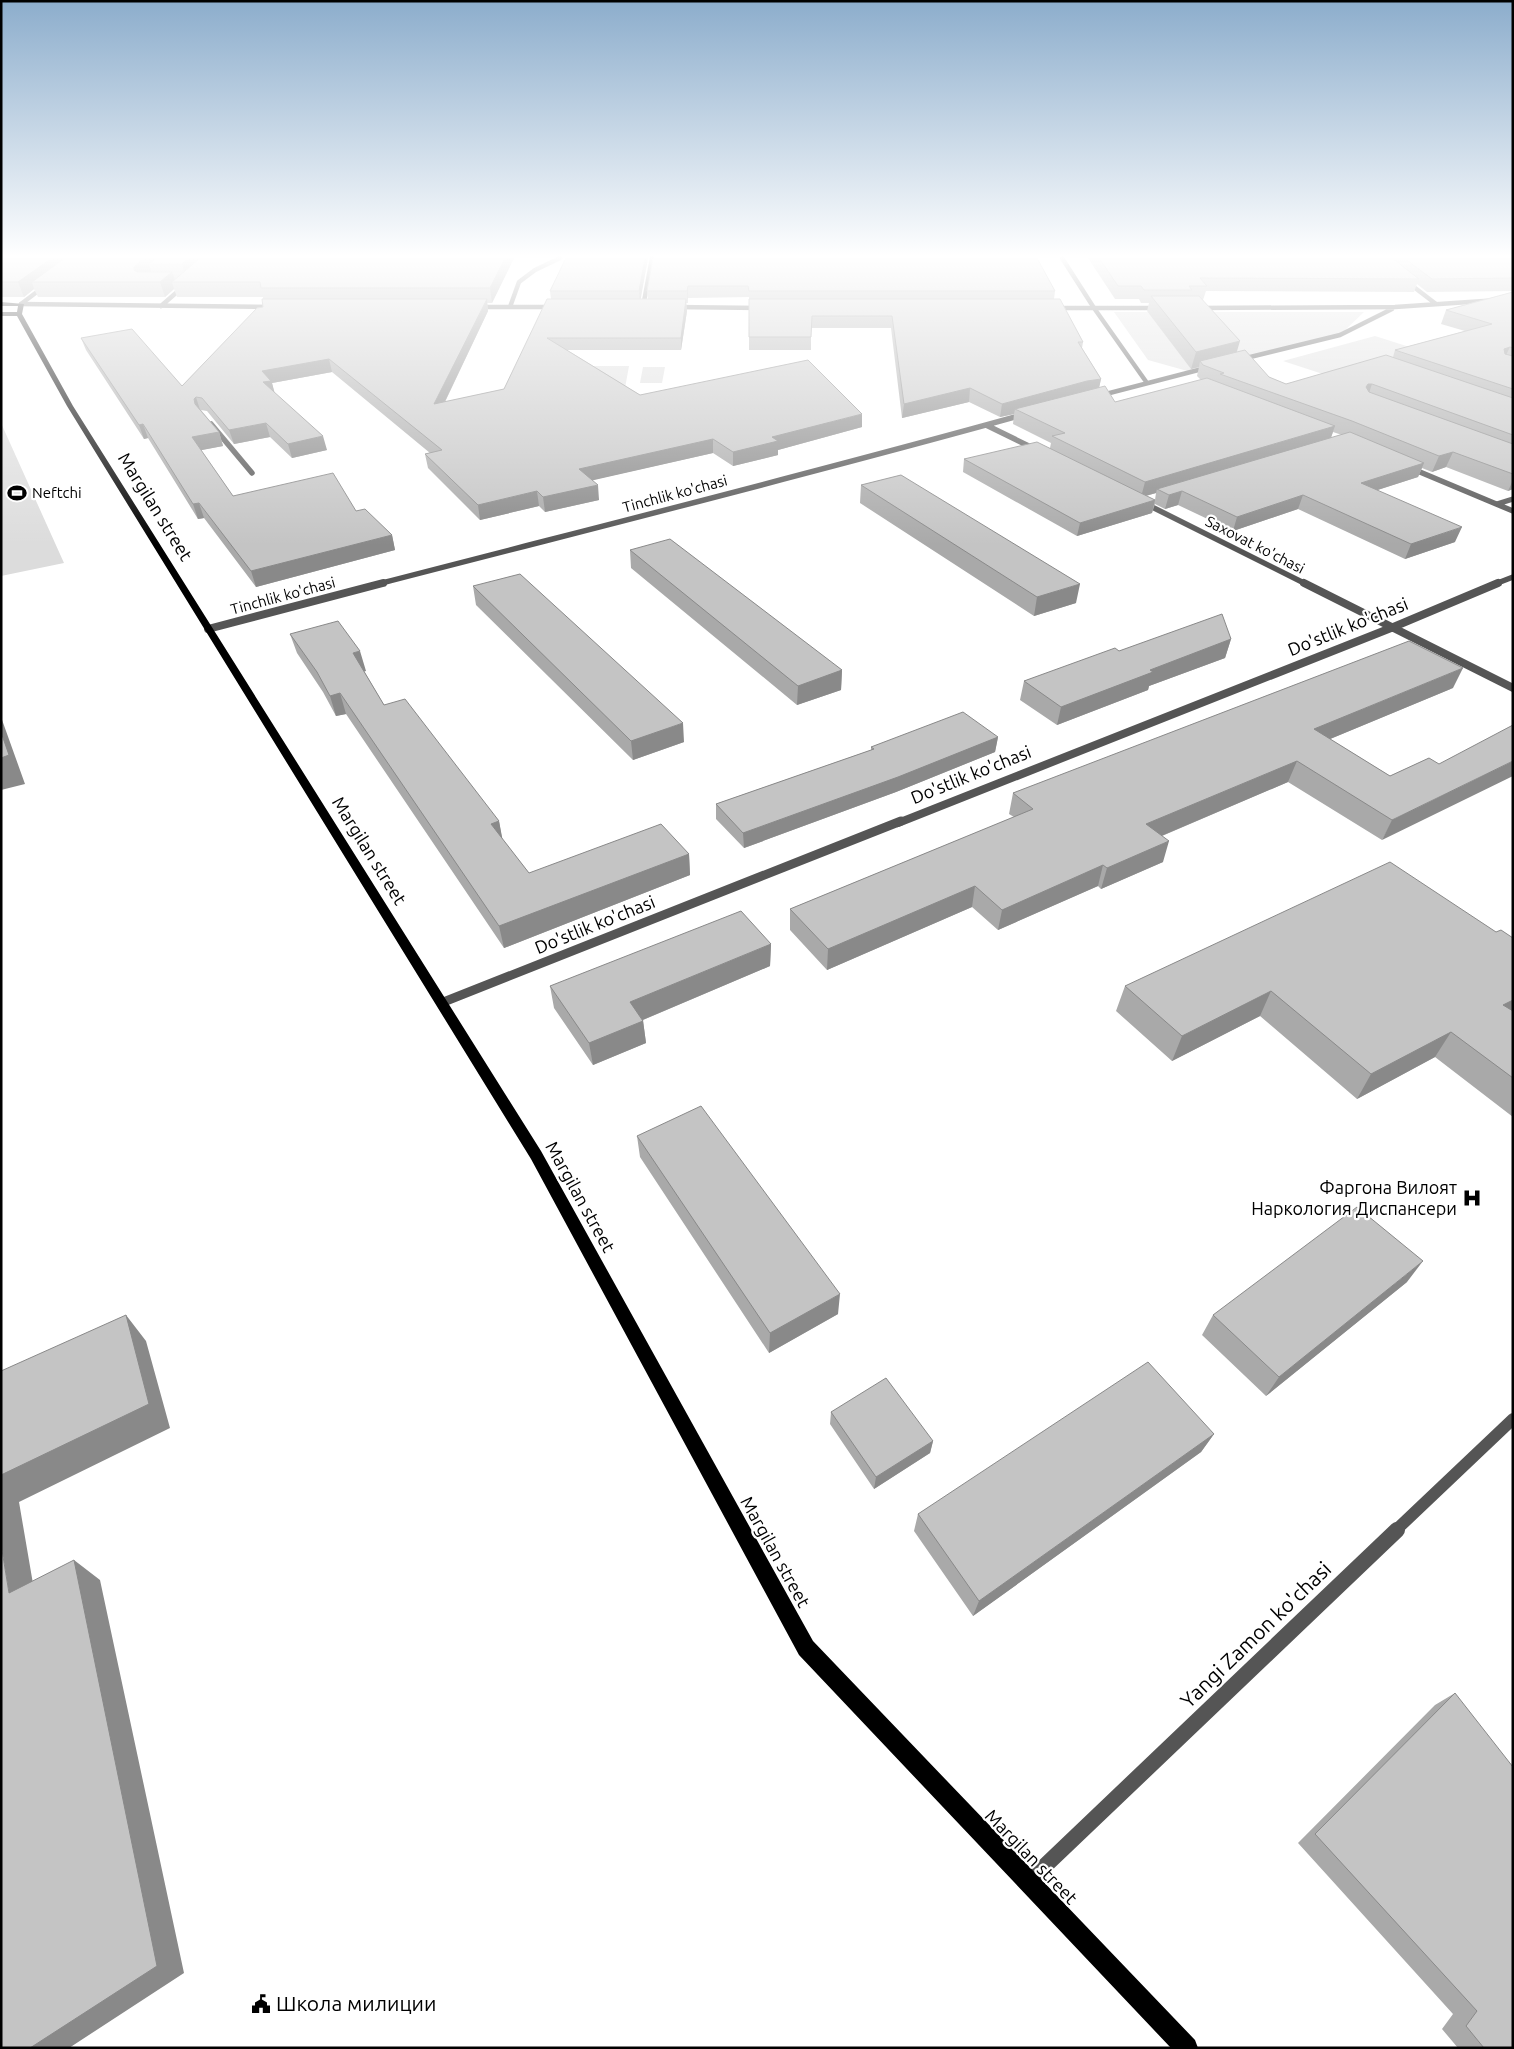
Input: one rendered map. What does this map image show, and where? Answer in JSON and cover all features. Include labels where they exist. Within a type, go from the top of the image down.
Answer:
[{"type":"main road","name":"Margilan street","points":[[43,354],[70,406],[536,1156],[806,1648],[1187,2048]]},
{"type":"street","points":[[1126,354],[1147,383]]},
{"type":"street","points":[[1227,363],[1264,354]]},
{"type":"street","points":[[1091,397],[1218,365]]},
{"type":"street","points":[[1173,376],[1182,379]]},
{"type":"street","name":"Tinchlik ko'chasi","points":[[208,629],[739,490],[840,466],[1029,414]]},
{"type":"street","points":[[209,421],[252,473]]},
{"type":"street","points":[[986,425],[1040,451]]},
{"type":"street","points":[[1399,463],[1513,511]]},
{"type":"street","name":"Saxovat ko'chasi","points":[[1133,498],[1513,688]]},
{"type":"street","points":[[1141,502],[1150,499]]},
{"type":"street","points":[[1497,504],[1513,499]]},
{"type":"street","name":"Do'stlik ko'chasi","points":[[441,1003],[1391,628],[1513,577]]},
{"type":"street","name":"Yangi Zamon ko'chasi","points":[[1028,1882],[1513,1419]]},
{"type":"shaded area","points":[[1143,354],[1264,354],[1191,372],[1148,360]]},
{"type":"shaded area","points":[[1310,354],[1406,354],[1329,376],[1283,361]]},
{"type":"shaded area","points":[[583,366],[629,366],[625,388]]},
{"type":"shaded area","points":[[643,367],[665,367],[662,383],[640,383]]},
{"type":"shaded area","name":"Neftchi","points":[[1,423],[64,563],[1,576]]},
{"type":"building","points":[[91,354],[154,354],[182,386],[213,354],[459,354],[434,404],[504,389],[521,354],[572,354],[640,395],[808,360],[862,414],[772,437],[778,441],[733,452],[713,439],[579,469],[598,485],[543,497],[537,491],[478,505],[425,454],[442,450],[329,359],[262,371],[271,381],[263,382],[323,436],[288,444],[266,423],[229,430],[202,398],[196,397],[194,399],[195,404],[219,432],[192,437],[233,496],[333,473],[356,511],[365,509],[392,535],[251,571],[199,503],[193,504],[143,424],[139,425]]},
{"type":"building","points":[[897,354],[1085,354],[1101,379],[1002,404],[970,388],[904,404]]},
{"type":"building","points":[[1230,354],[1248,354],[1269,377],[1286,384],[1386,355],[1513,398],[1513,435],[1372,384],[1368,384],[1366,387],[1369,392],[1513,444],[1513,474],[1453,452],[1439,456],[1352,421],[1220,374],[1224,373],[1203,365],[1200,361]]},
{"type":"building","points":[[1406,354],[1505,354],[1513,356],[1513,389]]},
{"type":"building","points":[[1207,378],[1335,426],[1145,482],[1052,436],[1065,433],[1015,409],[1105,386],[1115,402]]},
{"type":"building","points":[[1350,432],[1424,463],[1361,483],[1462,527],[1411,544],[1303,495],[1237,517],[1182,491],[1169,495],[1157,489]]},
{"type":"building","points":[[1037,442],[1155,500],[1080,523],[964,459]]},
{"type":"building","points":[[901,475],[1080,584],[1037,597],[861,485]]},
{"type":"building","points":[[670,539],[842,670],[798,686],[630,550]]},
{"type":"building","points":[[520,574],[683,723],[631,741],[473,586]]},
{"type":"building","points":[[1222,614],[1231,639],[1150,670],[1153,672],[1061,707],[1024,681],[1115,648],[1119,651]]},
{"type":"building","points":[[338,621],[360,651],[353,653],[384,705],[405,699],[499,821],[491,824],[529,873],[661,824],[689,854],[499,926],[340,693],[330,696],[317,672],[290,634]]},
{"type":"building","points":[[1409,641],[1463,668],[1314,729],[1390,776],[1429,758],[1439,764],[1513,725],[1513,761],[1392,820],[1297,761],[1146,824],[1169,841],[1107,868],[1103,865],[1002,910],[975,886],[828,949],[790,909],[1033,809],[1013,793]]},
{"type":"building","points":[[963,712],[998,737],[898,777],[743,833],[716,804],[874,749],[871,747]]},
{"type":"building","points":[[1,732],[9,755],[1,758]]},
{"type":"building","points":[[1390,862],[1496,932],[1501,930],[1513,938],[1513,1000],[1503,1005],[1513,1011],[1513,1078],[1451,1032],[1371,1074],[1271,991],[1182,1036],[1125,986]]},
{"type":"building","points":[[741,911],[771,944],[630,1002],[643,1021],[589,1043],[550,986]]},
{"type":"building","points":[[701,1106],[840,1294],[770,1333],[637,1136]]},
{"type":"building","points":[[1357,1207],[1423,1261],[1279,1377],[1213,1315]]},
{"type":"building","points":[[126,1315],[149,1404],[1,1475],[1,1371]]},
{"type":"building","points":[[1148,1362],[1214,1434],[979,1601],[918,1514]]},
{"type":"building","points":[[886,1378],[933,1441],[876,1477],[831,1412]]},
{"type":"building","points":[[1,1544],[9,1593],[74,1560],[157,1966],[30,2048],[1,2048]]},
{"type":"building","points":[[1455,1693],[1513,1767],[1513,2048],[1484,2048],[1466,2026],[1477,2011],[1315,1834]]},
{"type":"place","name":"Neftchi","points":[[17,493]]},
{"type":"place","name":"Фаргона Вилоят Наркология Диспансери","points":[[1472,1198]]},
{"type":"place","name":"Школа милиции","points":[[261,2004]]}]
